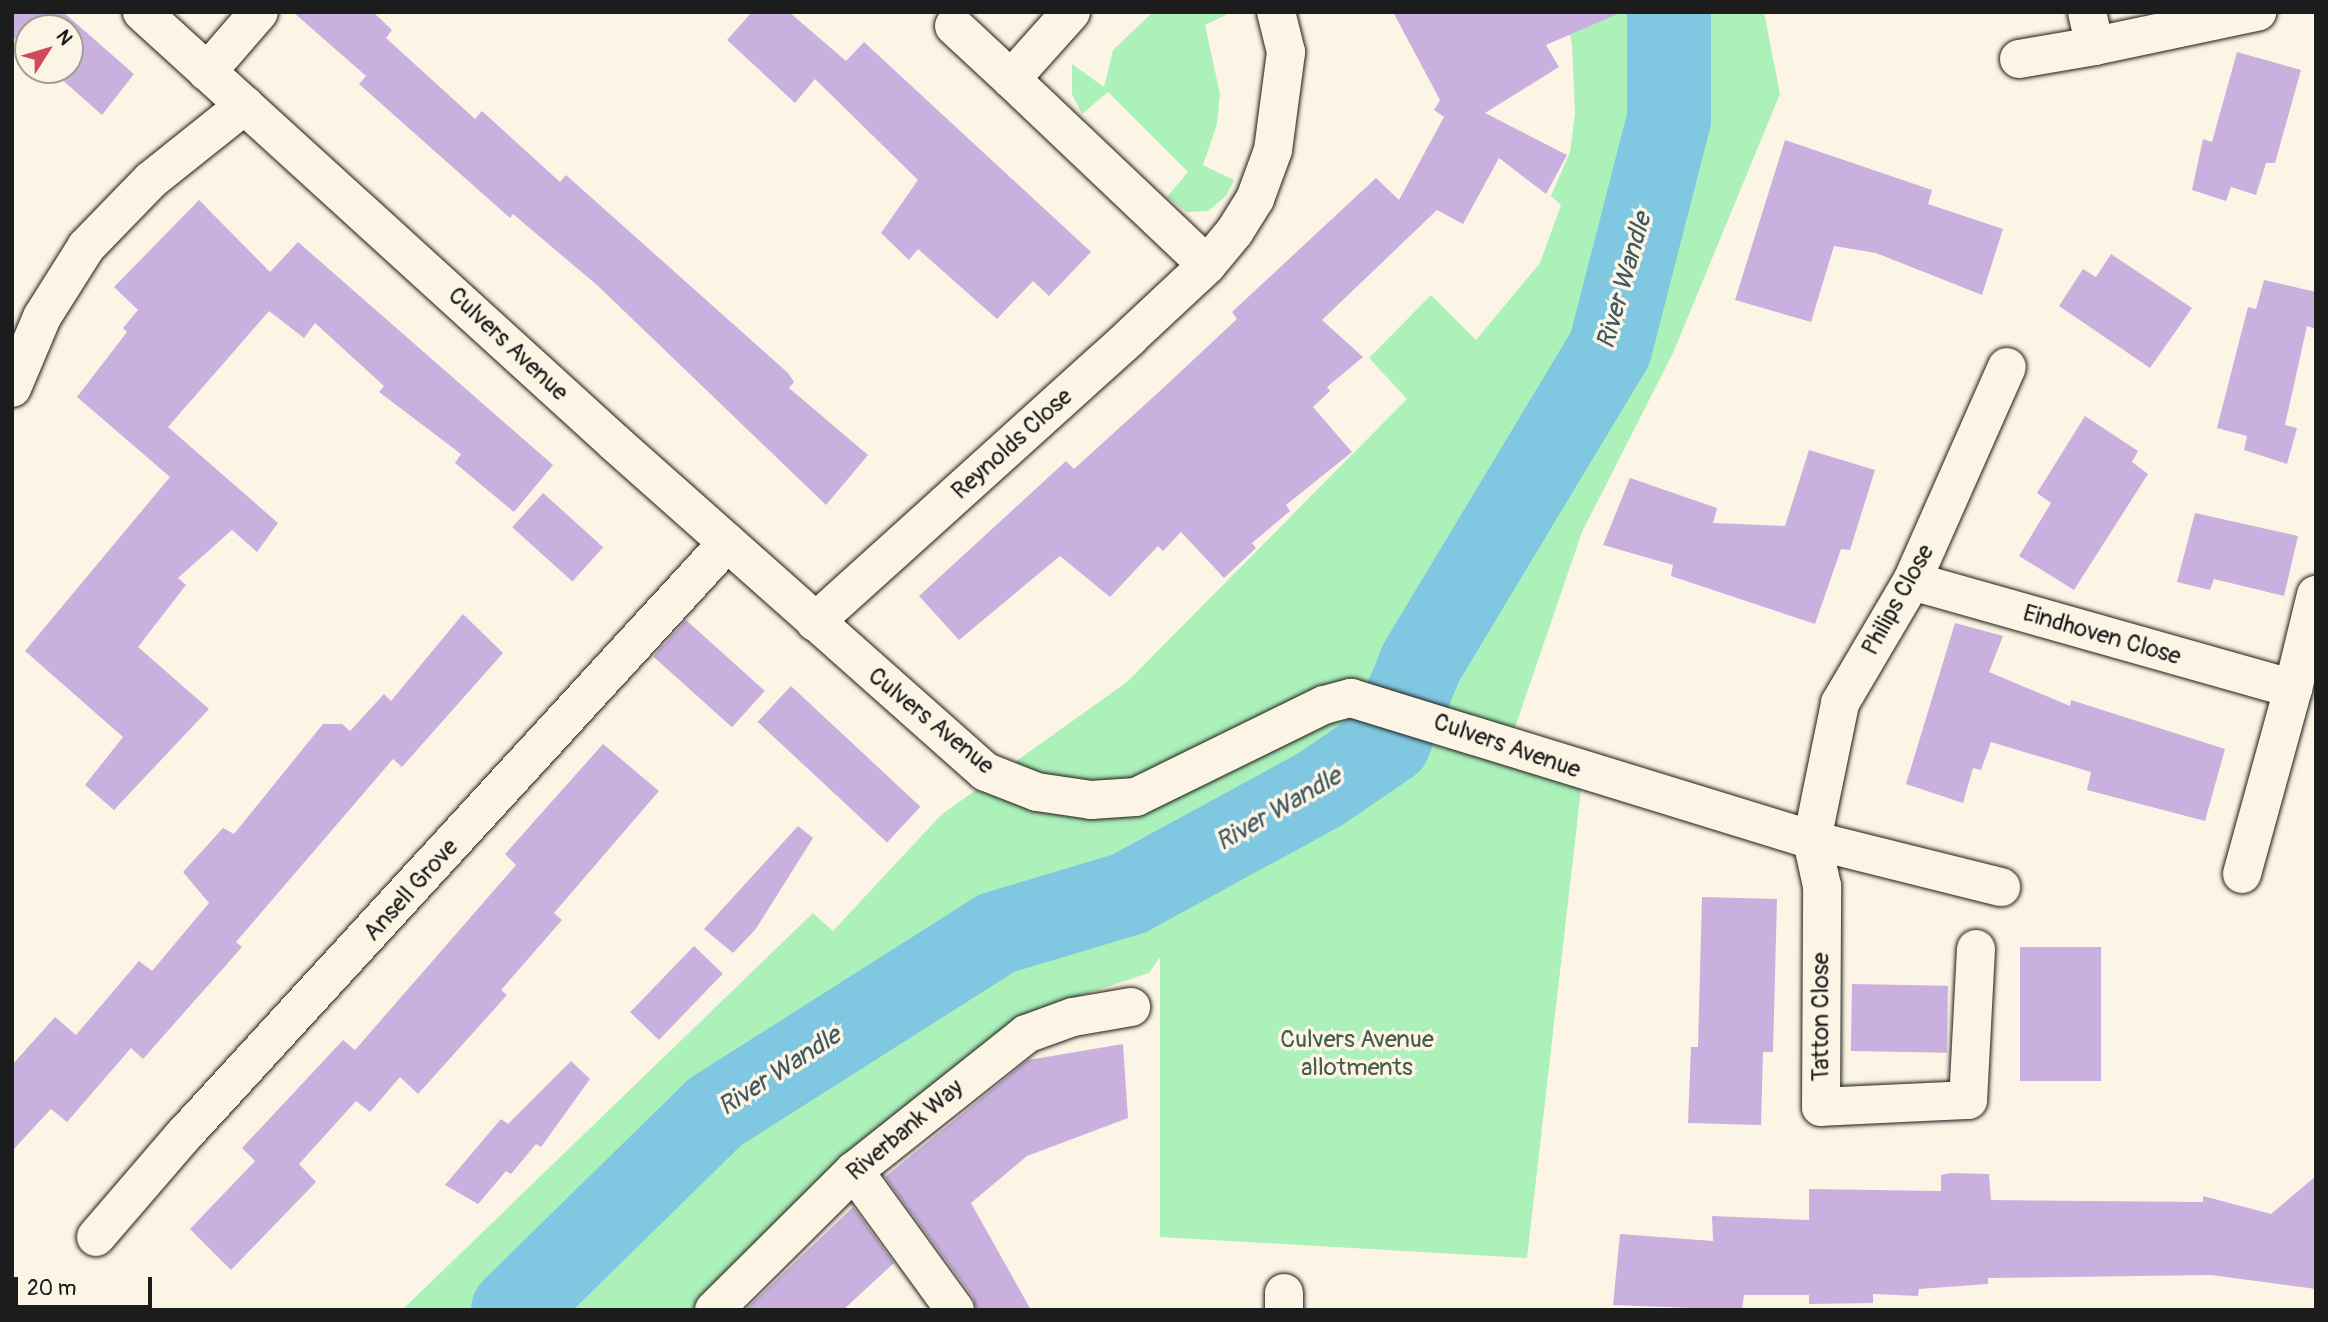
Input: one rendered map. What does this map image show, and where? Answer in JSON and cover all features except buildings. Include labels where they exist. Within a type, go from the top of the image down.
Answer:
[{"type":"street","name":"Culvers Avenue","points":[[142,12],[727,543],[986,772],[1037,792],[1091,800],[1136,797],[1324,705],[1351,698],[1373,701],[1583,772],[1812,840],[2001,887]]},
{"type":"street","points":[[207,72],[259,12]]},
{"type":"street","points":[[1011,79],[1071,12]]},
{"type":"street","name":"Reynolds Close","points":[[815,622],[1207,265],[1255,199],[1273,150],[1286,52],[1276,12]]},
{"type":"street","points":[[2019,59],[2091,29],[2257,12]]},
{"type":"street","points":[[954,26],[1207,265]]},
{"type":"street","points":[[12,388],[42,317],[86,247],[151,180],[245,105]]},
{"type":"street","name":"Philips Close","points":[[1812,840],[1840,703],[1912,581],[2007,367]]},
{"type":"street","name":"Ansell Grove","points":[[96,1237],[183,1136],[727,543]]},
{"type":"street","name":"Eindhoven Close","points":[[1912,581],[2292,689]]},
{"type":"street","points":[[2242,874],[2316,595]]},
{"type":"street","name":"Tatton Close","points":[[1812,840],[1822,886],[1821,1107],[1968,1100],[1976,949]]},
{"type":"street","name":"Riverbank Way","points":[[714,1310],[854,1171],[1026,1034],[1073,1017],[1131,1007]]},
{"type":"street","points":[[854,1171],[955,1310]]},
{"type":"green space","points":[[1153,12],[1232,12],[1205,25],[1220,94],[1217,124],[1203,165],[1234,180],[1226,196],[1208,211],[1187,212],[1167,197],[1188,172],[1108,92],[1082,114],[1072,94],[1072,64],[1104,87],[1113,50]]},
{"type":"green space","name":"Culvers Avenue allotments","points":[[1565,12],[1764,12],[1780,94],[1673,353],[1582,532],[1509,745],[1583,772],[1527,1258],[1160,1237],[1160,957],[1149,973],[1031,1012],[697,1310],[402,1310],[813,913],[833,931],[941,815],[1127,682],[1407,399],[1369,358],[1431,295],[1476,340],[1540,263],[1561,205],[1551,196],[1570,152],[1575,113],[1572,44]]},
{"type":"waterway","name":"River Wandle","points":[[513,1310],[715,1112],[997,933],[1128,894],[1319,790],[1389,742],[1421,663],[1610,349],[1669,120],[1669,12]]}]
